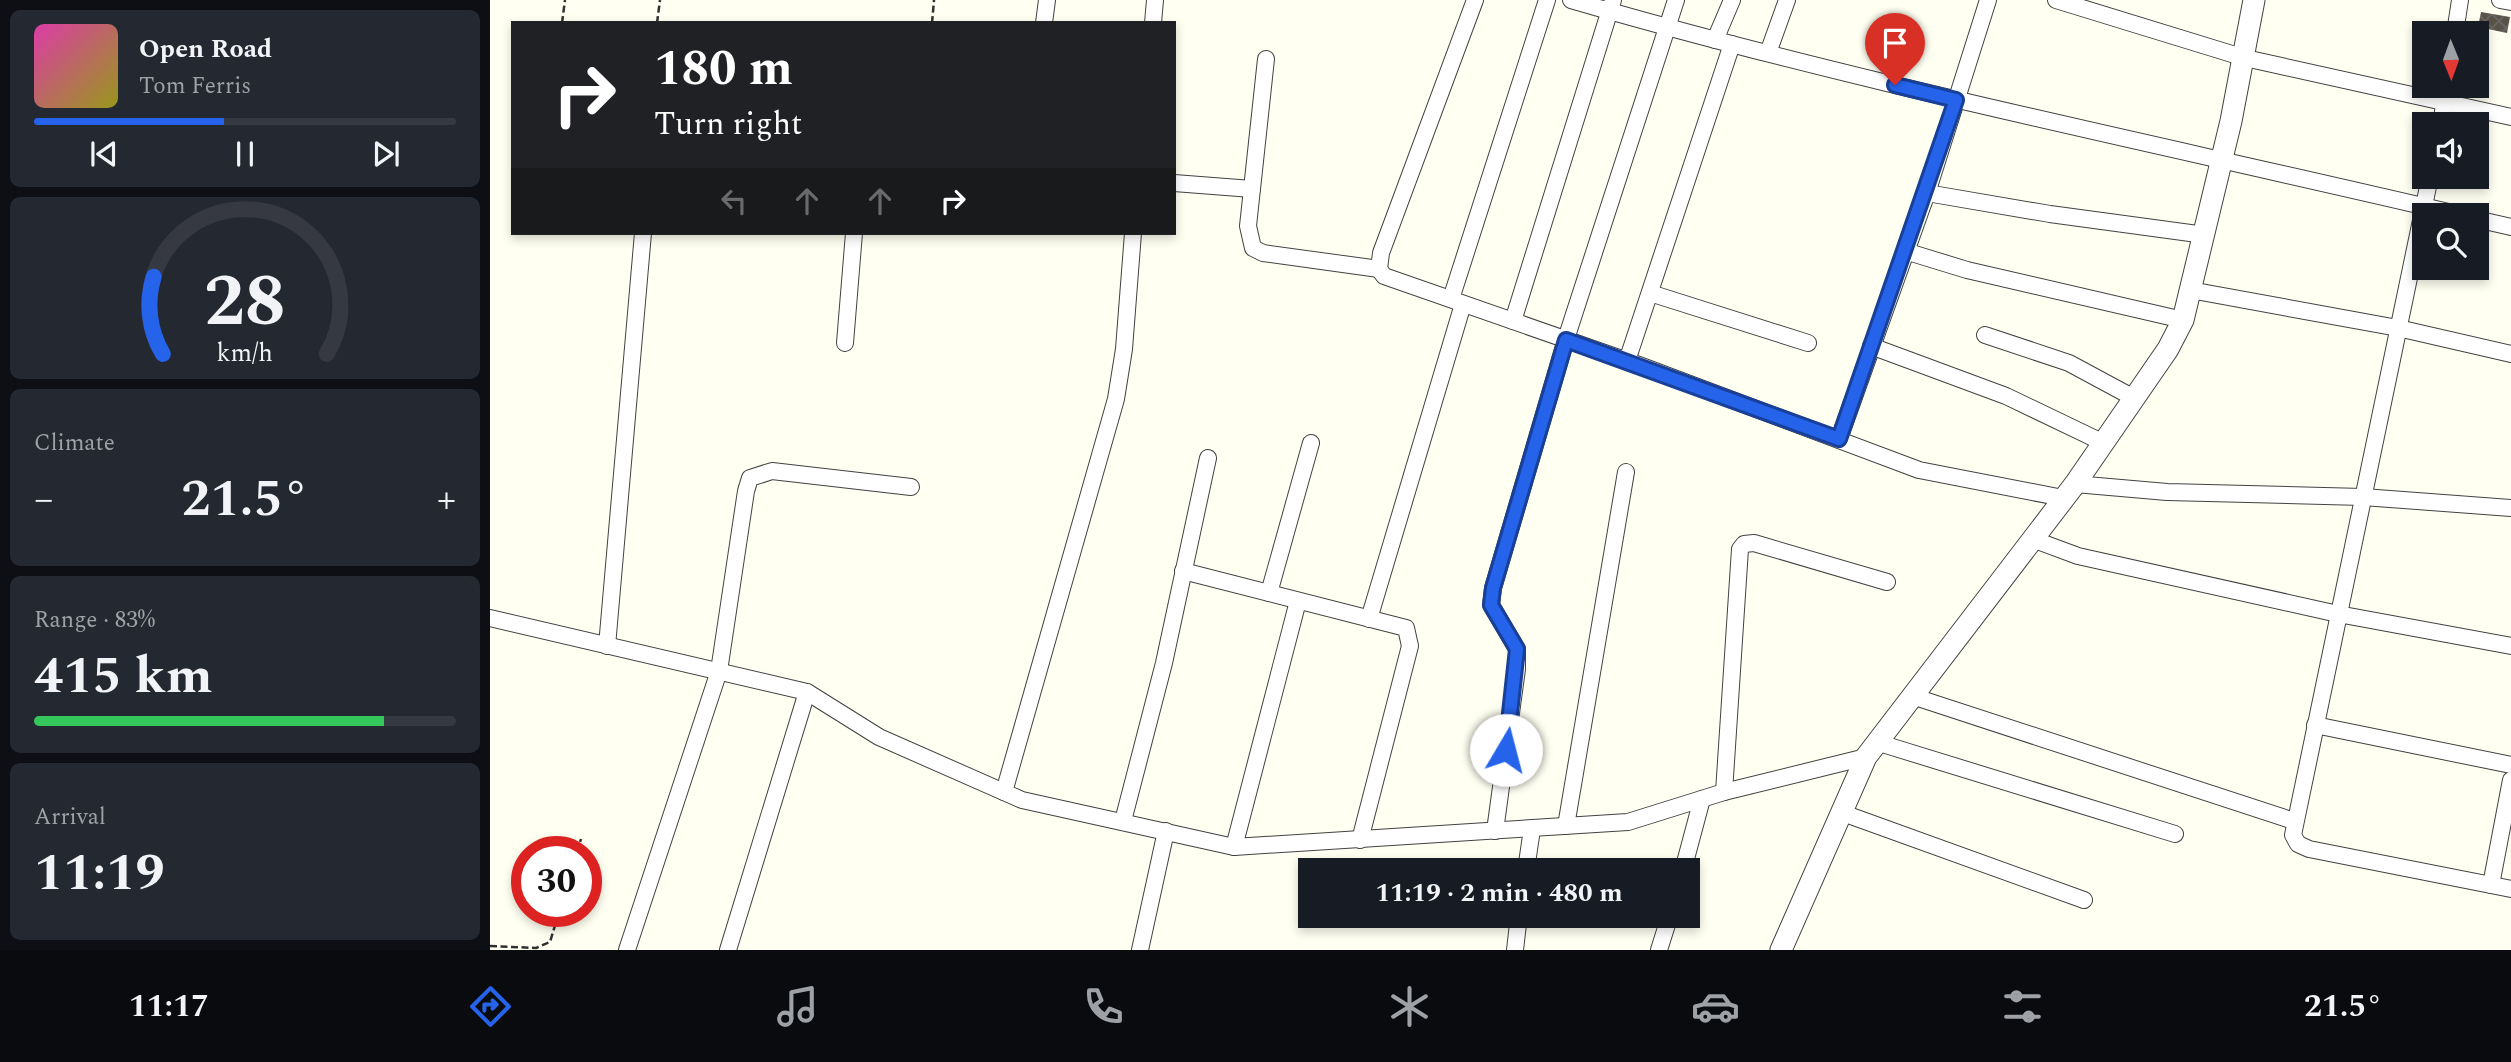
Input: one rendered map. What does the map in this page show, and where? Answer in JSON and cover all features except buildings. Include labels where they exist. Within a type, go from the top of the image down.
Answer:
[{"type":"street","points":[[1044,21],[1047,0]]},
{"type":"street","points":[[1153,21],[1155,0]]},
{"type":"street","points":[[1475,0],[1381,253],[1379,269],[1384,276],[1627,361],[1919,470],[2069,491],[2364,497],[2511,508]]},
{"type":"street","points":[[1369,619],[1457,302],[1547,0]]},
{"type":"street","points":[[1571,0],[1611,6],[1666,27],[1956,100],[2412,204]]},
{"type":"street","points":[[1495,831],[1517,669],[1517,649],[1491,605],[1493,588],[1566,340],[1676,0]]},
{"type":"street","points":[[1715,40],[1732,0]]},
{"type":"street","points":[[1768,53],[1787,0]]},
{"type":"street","points":[[1839,439],[1927,193],[1988,0]]},
{"type":"street","points":[[2056,0],[2245,58],[2511,117]]},
{"type":"street","points":[[1781,950],[1840,812],[1871,749],[2104,443],[2168,349],[2183,320],[2222,162],[2245,58],[2254,0]]},
{"type":"street","points":[[2457,21],[2460,0]]},
{"type":"street","points":[[2500,0],[2511,2]]},
{"type":"street","points":[[1513,321],[1611,6]]},
{"type":"street","points":[[1627,361],[1732,44]]},
{"type":"street","points":[[1266,59],[1248,237],[1253,247],[1262,253],[1379,269]]},
{"type":"street","points":[[2443,112],[2446,98]]},
{"type":"street","points":[[1176,183],[1252,189]]},
{"type":"street","points":[[1927,193],[2037,212],[2205,235]]},
{"type":"street","points":[[2489,222],[2511,227]]},
{"type":"street","points":[[607,646],[643,235]]},
{"type":"street","points":[[845,344],[854,235]]},
{"type":"street","points":[[1004,792],[1116,399],[1124,349],[1133,235]]},
{"type":"street","points":[[1906,251],[1967,270],[2183,320]]},
{"type":"street","points":[[2412,263],[2293,835],[2298,844],[2309,849],[2511,889]]},
{"type":"street","points":[[2190,290],[2398,328],[2511,354]]},
{"type":"street","points":[[1650,293],[1808,343]]},
{"type":"street","points":[[1984,335],[2068,363],[2134,398]]},
{"type":"street","points":[[1871,346],[2006,396],[2104,443]]},
{"type":"street","points":[[1269,593],[1311,443]]},
{"type":"street","points":[[1123,821],[1164,663],[1208,458]]},
{"type":"street","points":[[627,950],[719,671],[750,478],[761,472],[772,471],[911,487]]},
{"type":"street","points":[[1566,826],[1626,472]]},
{"type":"street","points":[[2032,539],[2078,556],[2338,614],[2511,646]]},
{"type":"street","points":[[1724,792],[1740,549],[1744,544],[1754,542],[1887,582]]},
{"type":"street","points":[[1183,571],[1406,628],[1410,646],[1360,840]]},
{"type":"street","points":[[1234,847],[1298,601]]},
{"type":"street","points":[[490,618],[807,692],[879,737],[1022,800],[1234,847],[1628,822],[1871,749],[2175,834]]},
{"type":"street","points":[[728,950],[807,692]]},
{"type":"street","points":[[1912,696],[2294,821]]},
{"type":"street","points":[[2315,724],[2511,765]]},
{"type":"street","points":[[2491,885],[2511,780]]},
{"type":"street","points":[[1686,858],[1702,799]]},
{"type":"street","points":[[1840,812],[2084,900]]},
{"type":"street","points":[[1527,858],[1531,829]]},
{"type":"street","points":[[1140,950],[1166,831]]},
{"type":"street","points":[[1515,950],[1518,928]]},
{"type":"street","points":[[1659,950],[1666,928]]},
{"type":"path","points":[[562,21],[565,0]]},
{"type":"path","points":[[657,21],[660,0]]},
{"type":"path","points":[[932,21],[934,0]]},
{"type":"path","points":[[490,946],[536,948],[550,942],[554,927]]},
{"type":"route","points":[[1506,750],[1517,669],[1517,649],[1491,605],[1493,588],[1566,340],[1839,439],[1927,193],[1956,100],[1895,85]]}]
